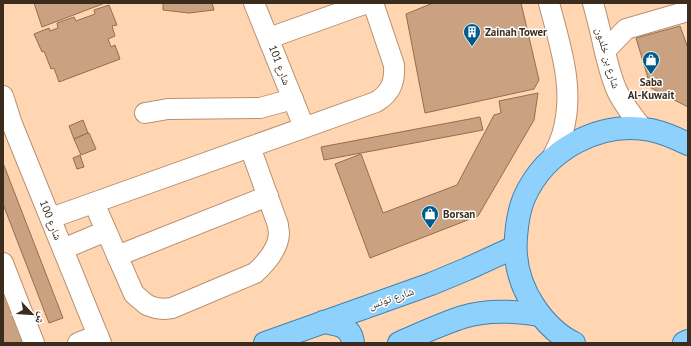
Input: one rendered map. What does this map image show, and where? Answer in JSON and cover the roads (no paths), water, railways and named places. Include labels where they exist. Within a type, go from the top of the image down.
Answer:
[{"type":"main road","points":[[574,343],[554,330],[540,315],[530,300],[522,283],[517,265],[515,247],[517,222],[524,198],[536,177],[551,160],[568,147],[587,136],[608,130],[630,128],[651,130],[672,136],[688,144]]},
{"type":"main road","name":"شارع تونس","points":[[265,343],[431,284],[515,247]]},
{"type":"main road","points":[[399,343],[464,317],[479,314],[512,311],[540,315]]},
{"type":"main road","points":[[323,322],[338,324],[346,329],[352,337],[353,343]]},
{"type":"main road","points":[[684,343],[688,340]]},
{"type":"street","name":"شارع 101","points":[[254,3],[304,127]]},
{"type":"street","points":[[269,38],[367,3]]},
{"type":"street","points":[[51,218],[376,102],[384,97],[390,89],[393,80],[394,65],[373,3]]},
{"type":"street","points":[[549,3],[567,75],[568,97],[567,111],[562,134],[551,160]]},
{"type":"street","name":"شارع بن خلدون","points":[[593,3],[609,69],[618,93],[633,117],[643,129]]},
{"type":"street","points":[[605,51],[626,29],[688,11]]},
{"type":"street","name":"شارع 100","points":[[3,96],[12,124],[100,339]]},
{"type":"street","points":[[145,113],[168,109],[260,108],[293,99]]},
{"type":"street","points":[[94,203],[134,294],[147,305],[164,309],[172,308],[255,273],[273,253],[279,234],[278,224],[250,147]]},
{"type":"street","points":[[117,256],[268,196]]},
{"type":"street","points":[[63,249],[106,231]]},
{"type":"street","points":[[3,263],[34,343]]},
{"type":"street","points":[[78,343],[100,339]]},
{"type":"place","name":"Zainah Tower","points":[[472,47]]},
{"type":"place","name":"Saba Al-Kuwait","points":[[651,75]]},
{"type":"place","name":"Borsan","points":[[430,229]]}]
